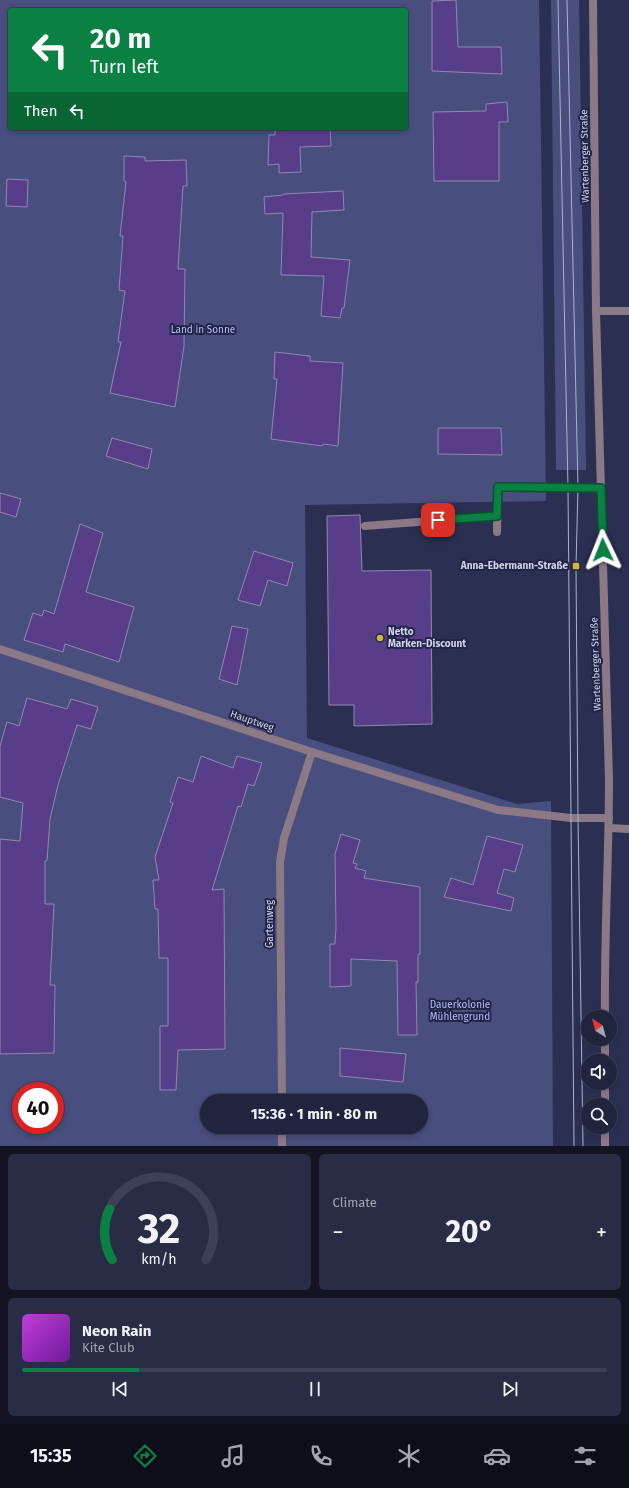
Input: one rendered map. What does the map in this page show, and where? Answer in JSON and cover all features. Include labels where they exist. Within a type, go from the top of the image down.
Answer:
[{"type":"street","name":"Wartenberger Straße","points":[[593,0],[596,311],[609,818],[604,952],[605,1010]]},
{"type":"street","points":[[596,311],[629,311]]},
{"type":"street","points":[[497,532],[498,487],[601,488]]},
{"type":"street","points":[[365,526],[497,516]]},
{"type":"street","name":"Hauptweg","points":[[0,649],[312,752],[498,810],[570,818],[609,818]]},
{"type":"street","name":"Gartenweg","points":[[282,1094],[280,862],[284,838],[312,752]]},
{"type":"street","points":[[609,828],[629,829]]},
{"type":"street","points":[[282,1134],[282,1146]]},
{"type":"street","points":[[605,1134],[605,1146]]},
{"type":"green space","name":"Land in Sonne","points":[[0,0],[539,0],[546,501],[305,505],[307,738],[517,804],[551,801],[553,1146],[0,1146]]},
{"type":"green space","points":[[551,0],[579,0],[586,470],[556,470]]},
{"type":"building","points":[[456,0],[458,47],[501,47],[502,74],[432,71],[432,1]]},
{"type":"building","points":[[507,102],[508,122],[499,122],[499,181],[434,181],[433,112],[486,111],[486,104]]},
{"type":"building","points":[[275,130],[330,130],[331,146],[300,147],[301,172],[279,173],[279,164],[268,165],[269,135],[275,135]]},
{"type":"building","points":[[124,156],[145,157],[145,161],[186,160],[187,186],[183,186],[178,269],[185,269],[184,346],[175,407],[110,393],[121,342],[118,342],[125,291],[119,290],[123,236],[120,236],[126,182],[124,181]]},
{"type":"building","points":[[7,179],[28,180],[27,207],[6,206]]},
{"type":"building","points":[[343,191],[344,210],[312,212],[311,257],[350,260],[344,308],[342,308],[340,318],[321,316],[324,276],[281,275],[283,213],[265,214],[264,197],[284,194]]},
{"type":"building","points":[[275,352],[310,356],[310,361],[343,363],[338,446],[323,444],[322,446],[271,439],[277,379],[274,379]]},
{"type":"building","points":[[438,428],[501,428],[502,455],[438,454]]},
{"type":"building","points":[[112,438],[152,449],[148,469],[106,456]]},
{"type":"building","points":[[0,493],[21,499],[16,517],[0,512]]},
{"type":"building","name":"Netto Marken-Discount","points":[[360,515],[362,571],[431,570],[432,724],[354,726],[354,705],[329,705],[327,516]]},
{"type":"building","points":[[80,524],[103,533],[86,592],[134,607],[119,662],[65,644],[63,652],[24,640],[33,613],[42,616],[44,610],[54,614]]},
{"type":"building","points":[[254,551],[293,563],[287,586],[268,580],[260,606],[238,600]]},
{"type":"building","points":[[232,626],[248,629],[237,685],[219,679]]},
{"type":"building","points":[[27,698],[67,709],[71,699],[98,707],[91,729],[77,725],[58,785],[50,819],[47,861],[45,861],[45,904],[54,904],[50,985],[55,985],[54,1053],[0,1054],[0,839],[20,841],[23,803],[0,797],[0,746],[7,722],[19,726]]},
{"type":"building","points":[[201,756],[233,768],[237,756],[262,763],[254,786],[248,784],[241,807],[238,806],[212,890],[224,889],[225,1049],[178,1050],[176,1090],[160,1090],[160,1026],[168,1026],[168,958],[159,958],[158,909],[155,909],[153,880],[159,880],[155,857],[173,803],[170,802],[178,777],[193,782]]},
{"type":"building","points":[[341,834],[360,840],[353,863],[357,864],[355,868],[366,871],[364,878],[420,887],[420,954],[418,954],[418,982],[416,982],[417,1035],[398,1035],[397,961],[351,959],[351,986],[330,987],[330,944],[335,944],[336,927],[335,854]]},
{"type":"building","points":[[487,836],[523,845],[515,872],[504,869],[497,893],[514,898],[511,911],[444,897],[451,878],[473,885]]},
{"type":"building","points":[[340,1048],[406,1054],[403,1082],[340,1076]]},
{"type":"tram line","points":[[558,0],[568,488],[574,1146]]},
{"type":"tram line","points":[[567,0],[578,488],[576,566],[583,1146]]},
{"type":"place","name":"Anna-Ebermann-Straße","points":[[576,566]]},
{"type":"place","name":"Netto Marken-Discount","points":[[380,638]]},
{"type":"route","points":[[438,520],[497,516],[498,487],[550,486],[568,488],[601,488],[603,550]]},
{"type":"park label","name":"Dauerkolonie Mühlengrund","points":[[460,1010]]}]
